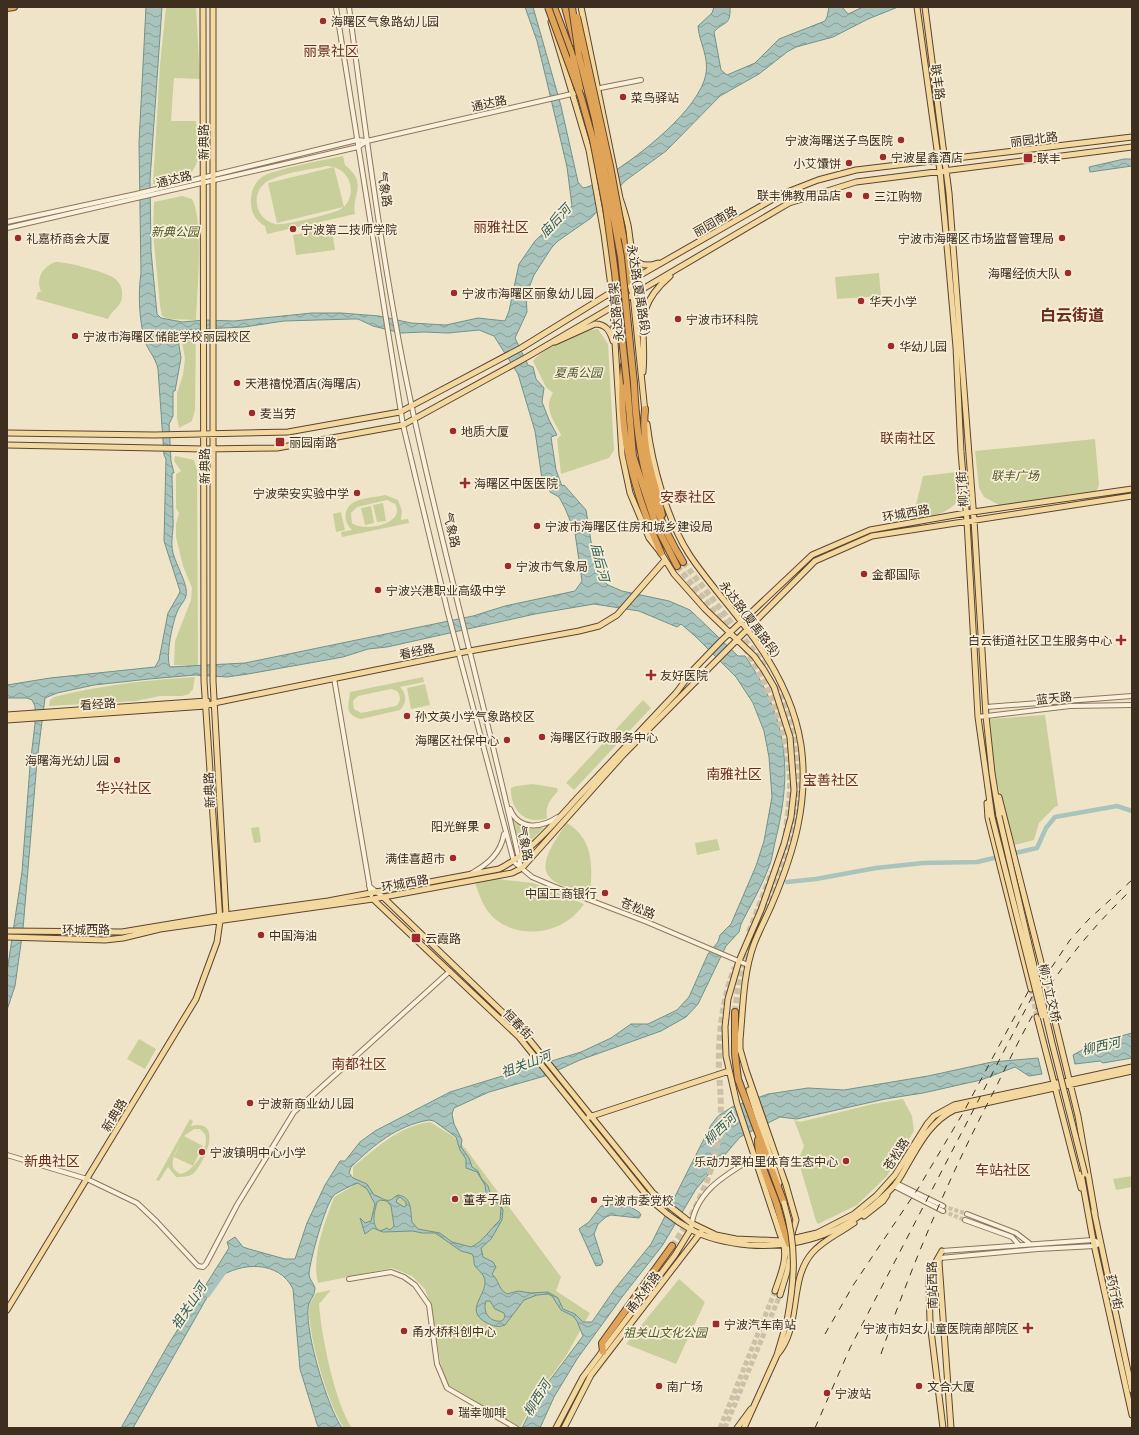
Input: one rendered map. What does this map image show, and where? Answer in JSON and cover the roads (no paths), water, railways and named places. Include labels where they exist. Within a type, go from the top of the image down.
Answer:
[{"type":"highway","points":[[7,8],[14,7]]},
{"type":"highway","points":[[547,7],[581,97]]},
{"type":"highway","points":[[554,7],[579,76],[581,97]]},
{"type":"highway","points":[[565,7],[579,56]]},
{"type":"highway","points":[[573,7],[579,56]]},
{"type":"highway","points":[[573,7],[597,106],[623,236],[628,282]]},
{"type":"highway","name":"永达路高架","points":[[579,56],[595,119],[621,257],[640,456],[652,495],[666,532],[683,562]]},
{"type":"highway","name":"永达路高架","points":[[581,97],[593,140],[606,207],[625,356],[624,384],[633,456],[653,518],[677,566]]},
{"type":"highway","points":[[624,384],[625,430],[630,462],[637,492],[647,522],[661,553]]},
{"type":"highway","points":[[645,409],[643,431],[646,457],[659,499],[666,532]]},
{"type":"highway","points":[[735,1012],[734,1026],[736,1068],[745,1100],[763,1132],[784,1203]]},
{"type":"highway","points":[[763,1132],[758,1152],[786,1242]]},
{"type":"highway","points":[[603,1352],[602,1343],[672,1246]]},
{"type":"main road","name":"新典路","points":[[7,1310],[196,999],[216,942],[219,918],[204,681],[203,7]]},
{"type":"main road","name":"新典路","points":[[213,7],[213,681],[226,914],[219,918]]},
{"type":"main road","points":[[547,7],[573,94]]},
{"type":"main road","points":[[565,7],[590,90]]},
{"type":"main road","points":[[581,7],[599,88],[620,198],[628,226],[633,256],[638,264],[649,266],[672,258]]},
{"type":"main road","name":"联丰路","points":[[917,7],[939,161]]},
{"type":"main road","name":"联丰路","points":[[925,7],[945,160]]},
{"type":"main road","name":"永达路(夏禹路段)","points":[[590,90],[610,176],[628,282],[633,295],[641,385],[650,448],[673,522],[689,554],[748,629],[774,668],[793,714],[801,746],[804,784],[798,834],[773,902],[754,944],[748,965],[740,1050],[763,1132]]},
{"type":"main road","name":"永达路(夏禹路段)","points":[[573,94],[589,150],[612,294],[624,472],[643,526],[649,538],[661,553],[674,574],[705,609],[736,641],[754,656],[774,687],[790,737],[794,790],[791,817],[784,844],[761,910],[739,961],[728,1000],[725,1027],[726,1056],[729,1071],[737,1104],[754,1157]]},
{"type":"main road","name":"丽园北路","points":[[939,161],[1132,137]]},
{"type":"main road","name":"丽园北路","points":[[940,171],[1132,147]]},
{"type":"main road","name":"柳汀街","points":[[945,160],[974,513],[986,716],[992,773],[999,816]]},
{"type":"main road","name":"柳汀街","points":[[939,161],[956,347],[961,452],[967,521],[978,717],[985,776],[992,817]]},
{"type":"main road","name":"丽园南路","points":[[412,404],[508,356],[612,294],[628,282],[782,194],[818,180],[856,170],[939,161]]},
{"type":"main road","name":"丽园南路","points":[[414,418],[527,357],[789,203],[856,182],[940,171]]},
{"type":"main road","points":[[641,385],[644,360],[642,330],[646,308],[657,288],[678,268]]},
{"type":"main road","points":[[547,345],[564,340],[591,324],[600,324],[607,328],[616,353]]},
{"type":"main road","points":[[7,434],[204,435],[288,432],[400,412],[412,404]]},
{"type":"main road","points":[[7,445],[204,449],[277,448],[403,425],[414,418]]},
{"type":"main road","name":"环城西路","points":[[561,815],[676,693],[694,669],[721,641],[812,555],[870,530],[966,513],[1132,489]]},
{"type":"main road","name":"环城西路","points":[[9,934],[28,932],[122,932],[219,918],[373,900],[512,873],[522,868],[623,755],[815,561],[872,536],[1132,496]]},
{"type":"main road","name":"看经路","points":[[7,715],[35,715],[214,703],[471,650],[579,631],[608,621],[620,611],[665,560]]},
{"type":"main road","name":"看经路","points":[[7,720],[35,715]]},
{"type":"main road","points":[[992,773],[1043,970]]},
{"type":"main road","points":[[985,776],[988,818],[1031,989]]},
{"type":"main road","points":[[514,862],[518,855],[545,832],[561,815]]},
{"type":"main road","name":"柳汀立交桥","points":[[999,816],[1083,1174]]},
{"type":"main road","name":"柳汀立交桥","points":[[992,817],[1083,1174]]},
{"type":"main road","name":"环城西路","points":[[226,914],[328,901],[378,892],[499,869],[514,862]]},
{"type":"main road","name":"恒春街","points":[[383,897],[524,1033],[560,1088],[647,1196],[665,1213],[680,1223]]},
{"type":"main road","name":"恒春街","points":[[373,900],[537,1054],[592,1117],[653,1193],[682,1217]]},
{"type":"main road","name":"环城西路","points":[[9,934],[29,938],[111,939],[136,936],[160,929],[219,918]]},
{"type":"main road","points":[[1050,996],[1078,1116],[1094,1214]]},
{"type":"main road","points":[[1037,1017],[1088,1211]]},
{"type":"main road","name":"苍松路","points":[[786,1242],[817,1233],[830,1227],[854,1214],[876,1196],[895,1175],[927,1124],[943,1110],[970,1101],[1132,1067]]},
{"type":"main road","points":[[585,1119],[729,1071]]},
{"type":"main road","name":"苍松路","points":[[680,1223],[691,1230],[736,1239],[786,1242],[806,1241],[832,1232],[857,1218],[894,1186],[928,1131],[935,1122],[945,1114],[954,1110],[1132,1071]]},
{"type":"main road","points":[[763,1132],[794,1211],[796,1220],[786,1242],[785,1259],[775,1291]]},
{"type":"main road","points":[[754,1157],[786,1242],[790,1258],[780,1294]]},
{"type":"main road","name":"药行街","points":[[1083,1174],[1093,1240],[1132,1415]]},
{"type":"main road","name":"药行街","points":[[1083,1174],[1101,1243],[1132,1390]]},
{"type":"main road","points":[[777,1354],[783,1349],[789,1333],[802,1273],[811,1255],[826,1240],[871,1212],[883,1201],[894,1186]]},
{"type":"main road","points":[[744,1428],[783,1337],[795,1272],[793,1238],[784,1203]]},
{"type":"main road","name":"苍松路","points":[[682,1217],[701,1231]]},
{"type":"main road","name":"甬水桥路","points":[[556,1428],[583,1377],[603,1352],[631,1311],[675,1255],[691,1230]]},
{"type":"main road","name":"甬水桥路","points":[[564,1428],[592,1376],[701,1231]]},
{"type":"main road","name":"南站西路","points":[[942,1251],[939,1262],[951,1428]]},
{"type":"main road","name":"南站西路","points":[[942,1251],[929,1274],[929,1284],[932,1336],[943,1428]]},
{"type":"main road","points":[[737,1428],[754,1406]]},
{"type":"street","name":"气象路","points":[[336,7],[400,412],[448,613],[504,829],[514,862],[522,868]]},
{"type":"street","name":"气象路","points":[[349,7],[367,141],[394,316],[414,418],[471,650],[522,868]]},
{"type":"street","name":"通达路","points":[[212,177],[357,140],[367,141],[545,100],[641,80]]},
{"type":"street","name":"通达路","points":[[7,222],[155,192],[212,177],[358,147],[367,141]]},
{"type":"street","name":"通达路","points":[[7,228],[136,196]]},
{"type":"street","points":[[334,678],[370,893],[373,900]]},
{"type":"street","name":"蓝天路","points":[[986,707],[1132,696]]},
{"type":"street","name":"蓝天路","points":[[978,717],[1070,706],[1132,704]]},
{"type":"street","points":[[505,800],[511,813],[525,825],[539,826],[561,815]]},
{"type":"street","points":[[470,874],[485,865],[500,850],[504,829]]},
{"type":"street","name":"苍松路","points":[[522,868],[532,877],[647,922],[707,949],[748,965]]},
{"type":"street","points":[[369,886],[383,897]]},
{"type":"street","points":[[7,1155],[87,1179],[136,1203],[157,1222],[198,1266],[205,1266],[237,1205],[294,1112],[450,971]]},
{"type":"street","points":[[691,1230],[694,1210],[700,1202],[721,1178],[754,1157]]},
{"type":"street","name":"苍松路","points":[[894,1186],[943,1206]]},
{"type":"street","name":"苍松路","points":[[894,1186],[943,1211]]},
{"type":"street","points":[[967,1214],[1016,1233],[1029,1244]]},
{"type":"street","points":[[965,1220],[1012,1238],[1019,1245]]},
{"type":"street","points":[[942,1251],[1093,1240],[1101,1243]]},
{"type":"street","points":[[940,1258],[1038,1249],[1095,1246],[1101,1243]]},
{"type":"street","points":[[349,1279],[391,1272],[404,1277],[415,1285],[429,1305],[437,1364],[447,1388],[516,1428]]},
{"type":"water","name":"柳西河","points":[[146,7],[162,7],[150,180],[151,251],[157,314],[161,318],[182,322],[205,320],[234,321],[312,313],[341,313],[379,316],[411,323],[446,325],[478,318],[505,321],[509,311],[519,264],[535,241],[572,206],[567,167],[546,78],[537,41],[525,7],[533,7],[561,106],[578,182],[583,188],[597,182],[652,144],[667,130],[692,102],[701,88],[707,67],[698,26],[712,13],[714,7],[730,7],[728,21],[714,32],[721,70],[727,75],[755,63],[779,39],[825,21],[829,7],[842,7],[848,14],[863,7],[898,7],[868,19],[833,37],[796,47],[787,52],[759,74],[720,96],[666,151],[625,181],[591,218],[558,241],[552,247],[534,275],[526,295],[527,312],[515,338],[528,365],[533,367],[536,379],[544,388],[542,402],[557,435],[551,437],[556,470],[562,486],[564,485],[586,510],[594,560],[601,579],[608,585],[622,591],[669,601],[690,610],[738,656],[745,656],[770,701],[778,723],[783,746],[785,768],[784,792],[781,816],[772,856],[759,890],[741,924],[739,932],[726,946],[698,1004],[686,1017],[661,1031],[580,1060],[545,1076],[489,1092],[454,1108],[452,1114],[454,1124],[462,1140],[461,1147],[469,1158],[472,1167],[478,1171],[481,1178],[488,1186],[491,1196],[499,1203],[503,1210],[502,1220],[491,1239],[481,1248],[483,1257],[493,1262],[496,1267],[492,1274],[502,1290],[507,1294],[518,1291],[531,1293],[548,1292],[558,1298],[563,1309],[575,1314],[583,1322],[592,1322],[614,1290],[651,1244],[711,1125],[718,1116],[732,1107],[768,1094],[808,1088],[844,1090],[928,1076],[992,1062],[1038,1058],[1042,1074],[1029,1076],[1015,1067],[981,1080],[923,1093],[885,1099],[797,1119],[780,1117],[740,1137],[696,1189],[662,1246],[622,1297],[577,1359],[554,1397],[540,1428],[522,1428],[538,1396],[583,1336],[577,1321],[573,1316],[561,1310],[552,1296],[548,1294],[537,1295],[524,1300],[505,1325],[496,1326],[487,1323],[477,1314],[477,1304],[484,1288],[485,1280],[483,1275],[474,1265],[472,1254],[461,1251],[435,1233],[380,1231],[387,1228],[390,1230],[394,1226],[391,1206],[387,1201],[380,1200],[376,1205],[374,1222],[379,1231],[373,1228],[365,1234],[360,1218],[365,1223],[371,1221],[375,1204],[367,1189],[358,1183],[335,1194],[330,1201],[318,1233],[309,1274],[315,1288],[308,1309],[310,1335],[324,1388],[336,1418],[342,1428],[319,1428],[317,1424],[300,1369],[293,1289],[287,1280],[279,1273],[259,1267],[248,1267],[237,1269],[218,1278],[133,1428],[121,1428],[168,1345],[229,1248],[227,1242],[235,1237],[243,1247],[285,1259],[295,1259],[307,1223],[325,1185],[340,1161],[345,1161],[360,1142],[375,1131],[450,1092],[581,1052],[611,1038],[631,1024],[648,1024],[677,1010],[689,997],[708,954],[718,942],[720,935],[731,924],[756,866],[764,841],[772,797],[769,757],[764,731],[753,703],[736,677],[681,624],[677,627],[639,611],[594,604],[535,614],[387,647],[368,649],[343,657],[248,674],[227,677],[195,675],[149,679],[94,685],[57,693],[45,698],[37,761],[23,929],[15,986],[7,1010],[7,972],[22,872],[30,766],[35,724],[35,706],[32,700],[27,698],[7,698],[7,685],[50,678],[155,667],[159,660],[168,613],[180,591],[164,541],[166,459],[164,455],[158,369],[145,341],[140,316],[139,298],[141,273],[139,143]],"holes":[[[358,319],[373,326],[401,333],[448,333],[479,330],[494,336],[518,374],[535,431],[542,479],[545,480],[550,492],[559,497],[575,533],[582,581],[575,591],[505,606],[473,616],[245,663],[170,667],[168,656],[172,630],[176,615],[185,598],[186,592],[186,587],[173,553],[172,544],[172,473],[174,473],[171,461],[169,424],[173,416],[173,391],[175,391],[181,358],[177,333],[180,330],[244,327],[284,321]],[[429,1120],[434,1121],[456,1137],[460,1150],[466,1159],[466,1168],[477,1172],[485,1185],[487,1199],[496,1202],[501,1208],[500,1220],[483,1238],[471,1247],[452,1242],[440,1233],[418,1229],[412,1222],[410,1206],[403,1196],[398,1195],[391,1200],[387,1200],[374,1195],[367,1184],[353,1178],[349,1173],[351,1167],[387,1137],[396,1131]],[[400,1197],[406,1202],[406,1206],[404,1207],[396,1202]],[[486,1301],[490,1301],[495,1309],[504,1313],[505,1317],[502,1321],[494,1320],[488,1316],[485,1309]]]},
{"type":"water","points":[[1124,159],[1132,159],[1132,166],[1090,172],[1089,167]]},
{"type":"water","name":"柳西河","points":[[1132,1033],[1132,1058],[1103,1063],[1100,1061],[1075,1064],[1073,1055],[1095,1043]]},
{"type":"water","points":[[624,1203],[639,1212],[641,1215],[639,1218],[611,1215],[606,1217],[598,1224],[594,1234],[603,1262],[601,1265],[596,1266],[579,1229],[589,1222],[601,1206]]},
{"type":"waterway","points":[[787,882],[816,879],[876,868],[923,863],[977,862],[1037,848],[1046,828],[1055,817],[1117,806],[1132,811]]},
{"type":"waterway","name":"祖关山河","points":[[208,1295],[225,1271]]},
{"type":"tunnel","points":[[683,562],[753,650],[766,669]]},
{"type":"tunnel","points":[[677,566],[732,633]]},
{"type":"tunnel","points":[[745,648],[770,696],[777,713],[786,747],[790,784],[786,833]]},
{"type":"tunnel","points":[[735,1012],[742,964],[748,945],[773,889],[782,863],[794,812],[797,786],[796,760],[792,735],[785,709],[774,684]]},
{"type":"tunnel","points":[[749,932],[772,872]]},
{"type":"tunnel","points":[[672,1246],[690,1218],[704,1188],[715,1156],[721,1117],[719,1071],[720,1031],[727,992],[735,967]]},
{"type":"tunnel","points":[[1043,970],[1049,997]]},
{"type":"tunnel","points":[[1031,989],[1037,1017]]},
{"type":"tunnel","points":[[943,1206],[967,1214]]},
{"type":"tunnel","points":[[943,1211],[965,1220]]},
{"type":"tunnel","points":[[720,1428],[775,1291]]},
{"type":"tunnel","points":[[725,1428],[780,1295]]},
{"type":"railway","points":[[815,1428],[850,1348],[1033,995],[1070,940],[1089,919],[1132,880]]},
{"type":"railway","points":[[881,1354],[905,1287],[946,1189],[1029,1022],[1061,969],[1095,927],[1132,889]]},
{"type":"railway","points":[[825,1334],[854,1284],[919,1187],[963,1113],[1029,990],[1046,964]]},
{"type":"place","name":"海曙区气象路幼儿园","points":[[323,21]]},
{"type":"place","name":"菜鸟驿站","points":[[623,97]]},
{"type":"place","name":"宁波海曙送子鸟医院","points":[[901,140]]},
{"type":"place","name":"宁波星鑫酒店","points":[[883,157]]},
{"type":"place","name":"联丰","points":[[1028,158]]},
{"type":"place","name":"小艾馕饼","points":[[849,163]]},
{"type":"place","name":"联丰佛教用品店","points":[[849,195]]},
{"type":"place","name":"三江购物","points":[[866,196]]},
{"type":"place","name":"宁波第二技师学院","points":[[293,229]]},
{"type":"place","name":"礼嘉桥商会大厦","points":[[18,238]]},
{"type":"place","name":"宁波市海曙区市场监督管理局","points":[[1062,238]]},
{"type":"place","name":"海曙经侦大队","points":[[1068,273]]},
{"type":"place","name":"宁波市海曙区丽象幼儿园","points":[[454,293]]},
{"type":"place","name":"华天小学","points":[[861,301]]},
{"type":"place","name":"宁波市环科院","points":[[678,319]]},
{"type":"place","name":"宁波市海曙区储能学校丽园校区","points":[[75,336]]},
{"type":"place","name":"华幼儿园","points":[[891,346]]},
{"type":"place","name":"天港禧悦酒店(海曙店)","points":[[237,383]]},
{"type":"place","name":"麦当劳","points":[[252,413]]},
{"type":"place","name":"地质大厦","points":[[453,431]]},
{"type":"place","name":"丽园南路","points":[[280,442]]},
{"type":"place","name":"海曙区中医医院","points":[[465,483]]},
{"type":"place","name":"宁波荣安实验中学","points":[[357,493]]},
{"type":"place","name":"宁波市海曙区住房和城乡建设局","points":[[537,526]]},
{"type":"place","name":"宁波市气象局","points":[[508,566]]},
{"type":"place","name":"金都国际","points":[[864,574]]},
{"type":"place","name":"宁波兴港职业高级中学","points":[[378,590]]},
{"type":"place","name":"白云街道社区卫生服务中心","points":[[1121,640]]},
{"type":"place","name":"友好医院","points":[[651,675]]},
{"type":"place","name":"孙文英小学气象路校区","points":[[407,716]]},
{"type":"place","name":"海曙区行政服务中心","points":[[542,737]]},
{"type":"place","name":"海曙区社保中心","points":[[507,740]]},
{"type":"place","name":"海曙海光幼儿园","points":[[117,760]]},
{"type":"place","name":"阳光鲜果","points":[[487,826]]},
{"type":"place","name":"满佳喜超市","points":[[453,858]]},
{"type":"place","name":"中国工商银行","points":[[605,893]]},
{"type":"place","name":"中国海油","points":[[261,935]]},
{"type":"place","name":"云霞路","points":[[416,938]]},
{"type":"place","name":"宁波新商业幼儿园","points":[[250,1103]]},
{"type":"place","name":"宁波镇明中心小学","points":[[202,1152]]},
{"type":"place","name":"乐动力翠柏里体育生态中心","points":[[846,1161]]},
{"type":"place","name":"董孝子庙","points":[[455,1199]]},
{"type":"place","name":"宁波市委党校","points":[[594,1200]]},
{"type":"place","name":"宁波汽车南站","points":[[716,1324]]},
{"type":"place","name":"宁波市妇女儿童医院南部院区","points":[[1028,1328]]},
{"type":"place","name":"甬水桥科创中心","points":[[404,1331]]},
{"type":"place","name":"南广场","points":[[659,1386]]},
{"type":"place","name":"文合大厦","points":[[919,1386]]},
{"type":"place","name":"宁波站","points":[[827,1393]]},
{"type":"place","name":"瑞幸咖啡","points":[[450,1412]]},
{"type":"district","name":"丽景社区","points":[[331,51]]},
{"type":"district","name":"丽雅社区","points":[[501,227]]},
{"type":"district","name":"白云街道","points":[[1072,315]]},
{"type":"district","name":"联南社区","points":[[908,438]]},
{"type":"district","name":"安泰社区","points":[[688,497]]},
{"type":"district","name":"南雅社区","points":[[734,774]]},
{"type":"district","name":"宝善社区","points":[[831,780]]},
{"type":"district","name":"华兴社区","points":[[124,788]]},
{"type":"district","name":"南都社区","points":[[359,1064]]},
{"type":"district","name":"新典社区","points":[[52,1161]]},
{"type":"district","name":"车站社区","points":[[1003,1170]]},
{"type":"water label","name":"庙后河","points":[[555,221]]},
{"type":"water label","name":"庙后河","points":[[600,562]]},
{"type":"park label","name":"新典公园","points":[[175,231]]},
{"type":"park label","name":"夏禹公园","points":[[578,372]]},
{"type":"park label","name":"联丰广场","points":[[1015,475]]},
{"type":"park label","name":"祖关山文化公园","points":[[665,1332]]}]
